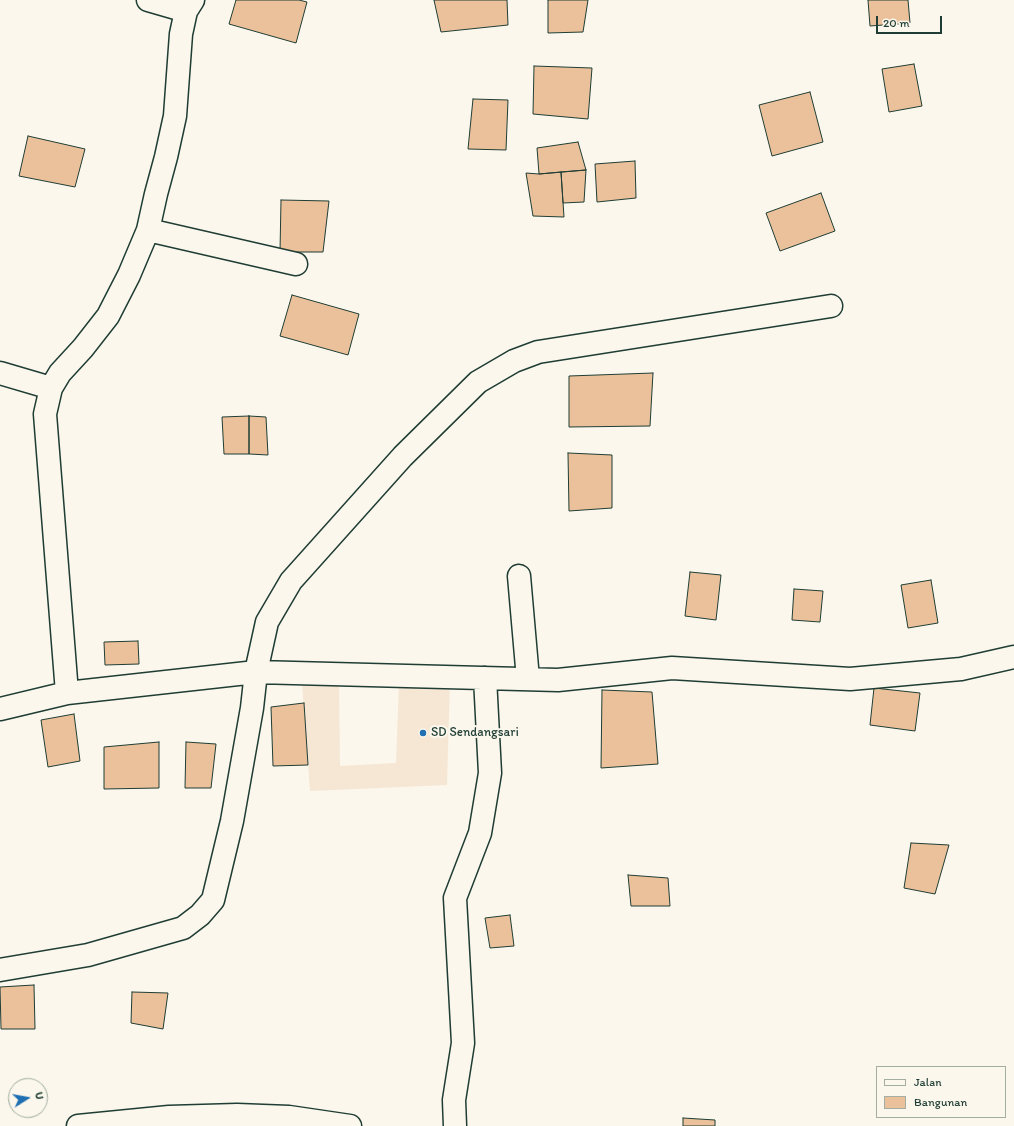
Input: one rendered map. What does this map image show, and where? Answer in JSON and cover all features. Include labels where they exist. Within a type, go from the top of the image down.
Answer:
[{"type":"street","points":[[67,693],[45,414],[51,388],[60,373],[83,348],[108,316],[129,275],[148,230],[166,158],[175,116],[181,34],[190,6],[148,0]]},
{"type":"street","points":[[148,230],[296,264]]},
{"type":"street","points":[[0,970],[88,955],[183,928],[200,915],[213,900],[232,821],[252,708],[256,672],[267,622],[291,581],[403,456],[478,382],[514,361],[538,352],[831,306]]},
{"type":"street","points":[[0,373],[51,388]]},
{"type":"street","points":[[519,576],[528,679]]},
{"type":"street","points":[[0,709],[67,693],[256,672],[558,680],[672,668],[850,679],[961,669],[1014,657]]},
{"type":"street","points":[[455,1126],[454,1100],[463,1043],[455,898],[480,833],[490,773],[485,678]]},
{"type":"street","points":[[78,1126],[169,1117],[237,1114],[289,1117],[350,1126]]},
{"type":"shaded area","name":"SD Sendangsari","points":[[339,681],[340,766],[396,763],[399,684],[450,681],[447,785],[310,791],[302,683]]},
{"type":"building","points":[[236,0],[299,0],[307,2],[296,43],[229,24]]},
{"type":"building","points":[[434,0],[507,0],[508,25],[441,32]]},
{"type":"building","points":[[548,0],[588,0],[583,32],[548,33]]},
{"type":"building","points":[[868,0],[908,0],[910,23],[870,26]]},
{"type":"building","points":[[914,64],[922,106],[889,112],[882,69]]},
{"type":"building","points":[[534,66],[592,68],[588,119],[533,114]]},
{"type":"building","points":[[810,92],[823,142],[772,156],[759,105]]},
{"type":"building","points":[[473,99],[508,100],[506,150],[468,149]]},
{"type":"building","points":[[28,136],[85,149],[75,187],[19,176]]},
{"type":"building","points":[[578,142],[586,170],[539,174],[537,148]]},
{"type":"building","points":[[635,161],[636,198],[597,202],[595,164]]},
{"type":"building","points":[[586,170],[584,202],[563,203],[561,172]]},
{"type":"building","points":[[561,172],[564,217],[533,216],[526,173],[539,174]]},
{"type":"building","points":[[821,193],[835,231],[780,251],[766,213]]},
{"type":"building","points":[[281,200],[329,201],[323,252],[280,252]]},
{"type":"building","points":[[292,295],[359,314],[348,355],[280,336]]},
{"type":"building","points":[[653,373],[650,426],[569,427],[569,376]]},
{"type":"building","points":[[249,416],[266,417],[268,455],[249,454]]},
{"type":"building","points":[[249,416],[249,454],[224,454],[222,417]]},
{"type":"building","points":[[568,453],[612,455],[612,508],[569,511]]},
{"type":"building","points":[[690,572],[721,575],[716,620],[685,616]]},
{"type":"building","points":[[931,580],[938,623],[908,628],[901,585]]},
{"type":"building","points":[[794,589],[823,591],[820,622],[792,620]]},
{"type":"building","points":[[138,641],[139,664],[105,665],[104,642]]},
{"type":"building","points":[[874,688],[920,693],[915,731],[870,725]]},
{"type":"building","points":[[602,690],[652,692],[658,764],[601,768]]},
{"type":"building","points":[[304,703],[308,765],[273,766],[271,707]]},
{"type":"building","points":[[74,714],[80,761],[48,767],[41,720]]},
{"type":"building","points":[[159,742],[159,788],[104,789],[104,747]]},
{"type":"building","points":[[186,742],[216,744],[211,788],[185,788]]},
{"type":"building","points":[[911,843],[949,845],[935,894],[904,888]]},
{"type":"building","points":[[628,875],[668,878],[670,906],[631,906]]},
{"type":"building","points":[[510,915],[514,946],[490,948],[485,918]]},
{"type":"building","points":[[34,985],[35,1029],[1,1029],[0,987]]},
{"type":"building","points":[[132,992],[168,993],[163,1029],[131,1023]]},
{"type":"building","points":[[683,1118],[715,1120],[715,1126],[683,1126]]},
{"type":"place","name":"SD Sendangsari","points":[[423,733]]}]
